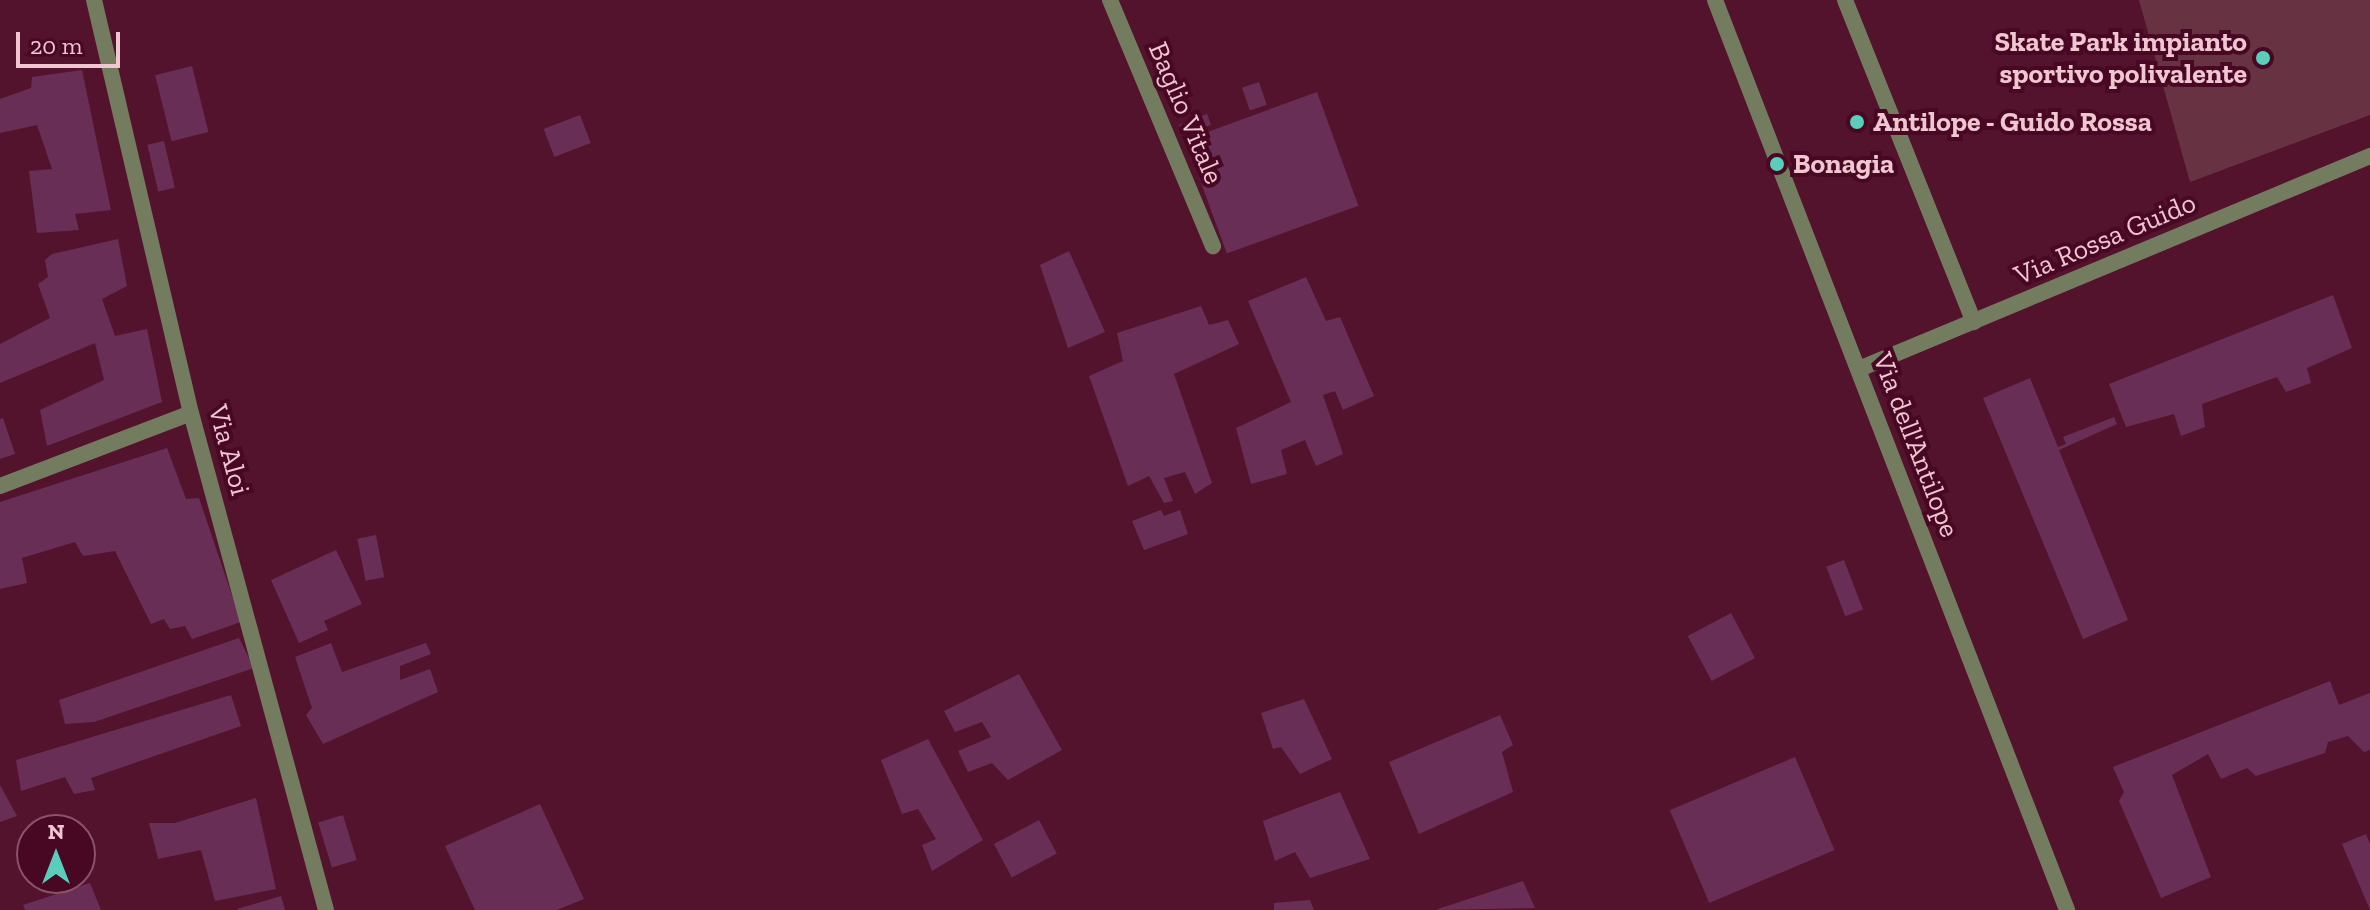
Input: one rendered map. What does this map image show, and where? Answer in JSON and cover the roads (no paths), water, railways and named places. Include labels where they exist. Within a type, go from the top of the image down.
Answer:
[{"type":"street","name":"Via Aloi","points":[[94,0],[191,413],[326,910]]},
{"type":"street","name":"Baglio Vitale","points":[[1110,0],[1213,246]]},
{"type":"street","name":"Via dell'Antilope","points":[[1715,0],[2067,910]]},
{"type":"street","points":[[1845,0],[1974,322]]},
{"type":"street","name":"Via Rossa Guido","points":[[1859,369],[2370,156]]},
{"type":"street","points":[[0,486],[191,413]]},
{"type":"place","name":"Skate Park impianto sportivo polivalente","points":[[2263,58]]},
{"type":"place","name":"Antilope - Guido Rossa","points":[[1857,122]]},
{"type":"place","name":"Bonagia","points":[[1777,164]]}]
